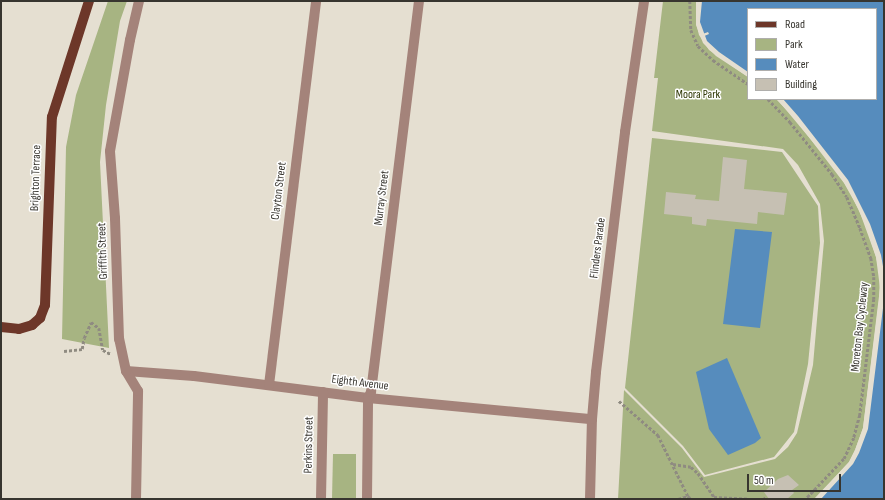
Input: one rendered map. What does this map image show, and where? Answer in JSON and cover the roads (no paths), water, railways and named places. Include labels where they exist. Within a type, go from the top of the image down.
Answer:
[{"type":"main road","name":"Brighton Terrace","points":[[1,327],[19,329],[32,325],[40,318],[45,305],[52,117],[89,1]]},
{"type":"street","name":"Griffith Street","points":[[136,499],[138,391],[126,370],[119,338],[115,218],[110,152],[130,40],[139,1]]},
{"type":"street","name":"Clayton Street","points":[[269,385],[316,1]]},
{"type":"street","name":"Murray Street","points":[[368,398],[371,392],[419,1]]},
{"type":"street","name":"Flinders Parade","points":[[590,499],[592,419],[624,139],[644,1]]},
{"type":"street","name":"Eighth Avenue","points":[[126,370],[269,385],[368,398],[592,419]]},
{"type":"street","name":"Perkins Street","points":[[322,499],[323,392]]},
{"type":"street","points":[[367,499],[368,398]]},
{"type":"water","points":[[698,1],[884,1],[884,499],[817,499],[850,463],[865,428],[881,300],[880,266],[861,209],[838,170],[780,100],[877,100],[877,8],[747,8],[747,74],[717,54],[702,37],[709,34],[708,32],[700,35]]},
{"type":"water","points":[[735,229],[772,232],[760,328],[723,324]]},
{"type":"water","points":[[727,358],[761,438],[755,443],[728,455],[709,429],[696,372]]},
{"type":"park label","name":"Moora Park","points":[[698,95]]}]
